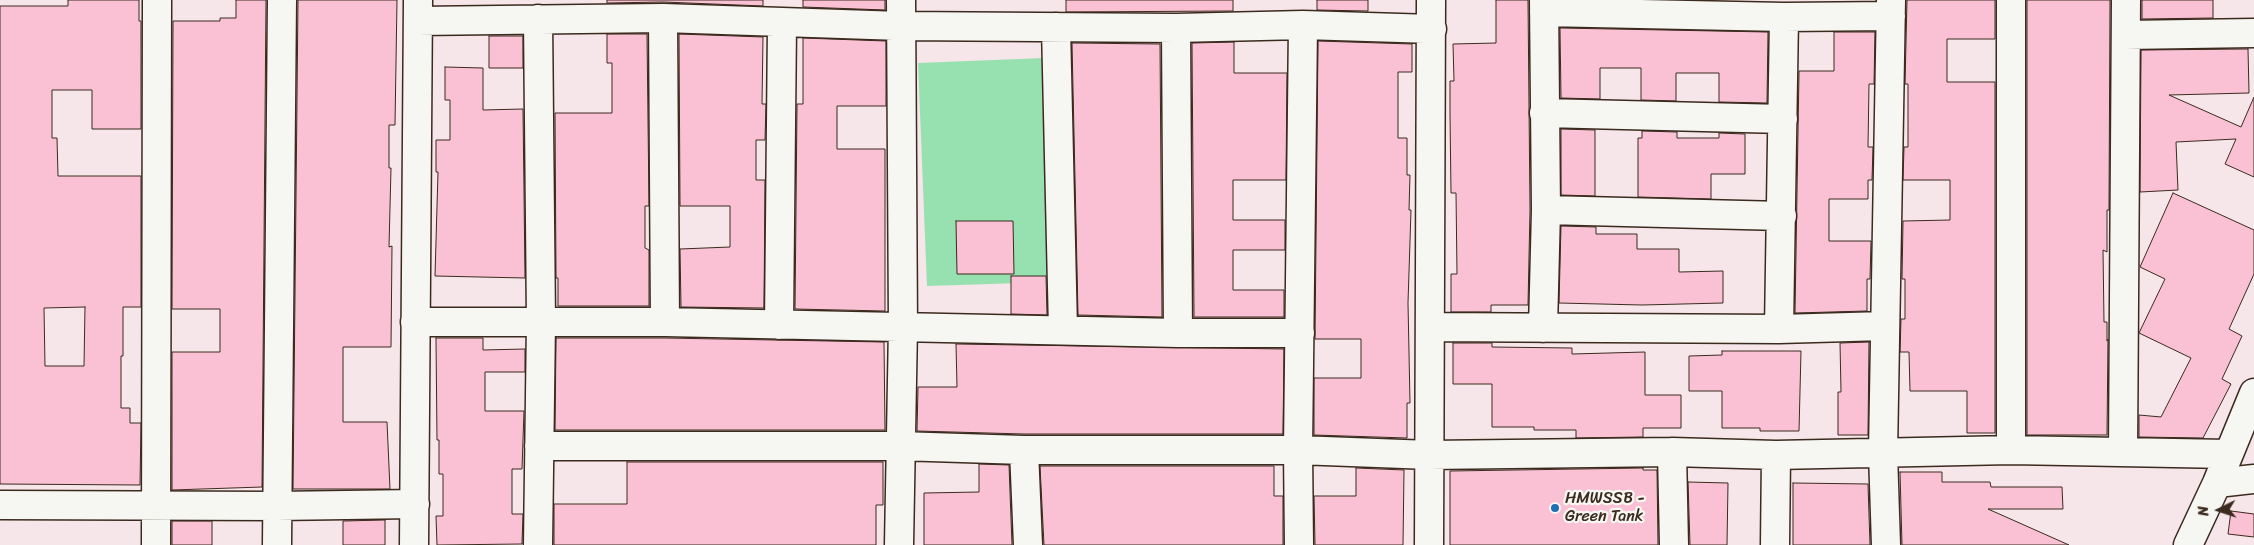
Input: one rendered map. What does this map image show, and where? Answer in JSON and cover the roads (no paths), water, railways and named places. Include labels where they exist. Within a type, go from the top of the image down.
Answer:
[{"type":"street","points":[[156,545],[157,0]]},
{"type":"street","points":[[277,545],[282,0]]},
{"type":"street","points":[[1429,545],[1431,0]]},
{"type":"street","points":[[2011,0],[2011,450]]},
{"type":"street","points":[[2123,451],[2126,0]]},
{"type":"street","points":[[1543,328],[1546,210],[1544,6],[1784,17],[1891,8],[1883,453],[1886,545]]},
{"type":"street","points":[[414,545],[418,11],[538,19],[663,18],[782,24],[901,13],[1056,27],[1303,26],[1432,29]]},
{"type":"street","points":[[899,545],[903,326],[901,13]]},
{"type":"street","points":[[1779,329],[1784,17]]},
{"type":"street","points":[[663,18],[665,322]]},
{"type":"street","points":[[538,19],[541,321],[538,545]]},
{"type":"street","points":[[779,325],[782,24]]},
{"type":"street","points":[[1299,545],[1298,450],[1303,26]]},
{"type":"street","points":[[1056,27],[1063,330]]},
{"type":"street","points":[[1176,28],[1178,333]]},
{"type":"street","points":[[2126,35],[2254,33]]},
{"type":"street","points":[[1544,113],[1783,119]]},
{"type":"street","points":[[1546,210],[1782,216]]},
{"type":"street","points":[[415,322],[665,322],[1178,333],[1300,333]]},
{"type":"street","points":[[1430,327],[1779,329],[1885,326]]},
{"type":"street","points":[[2188,545],[2217,483],[2254,393]]},
{"type":"street","points":[[538,446],[900,446],[1024,450],[1298,450],[1430,454],[1672,452],[1776,455],[2011,450],[2228,454]]},
{"type":"street","points":[[1024,450],[1028,545]]},
{"type":"street","points":[[1672,452],[1674,545]]},
{"type":"street","points":[[1775,545],[1776,455]]},
{"type":"street","points":[[2217,483],[2254,479]]},
{"type":"street","points":[[0,505],[277,506],[415,504]]},
{"type":"place","name":"HMWSSB - Green Tank","points":[[1555,508]]}]
